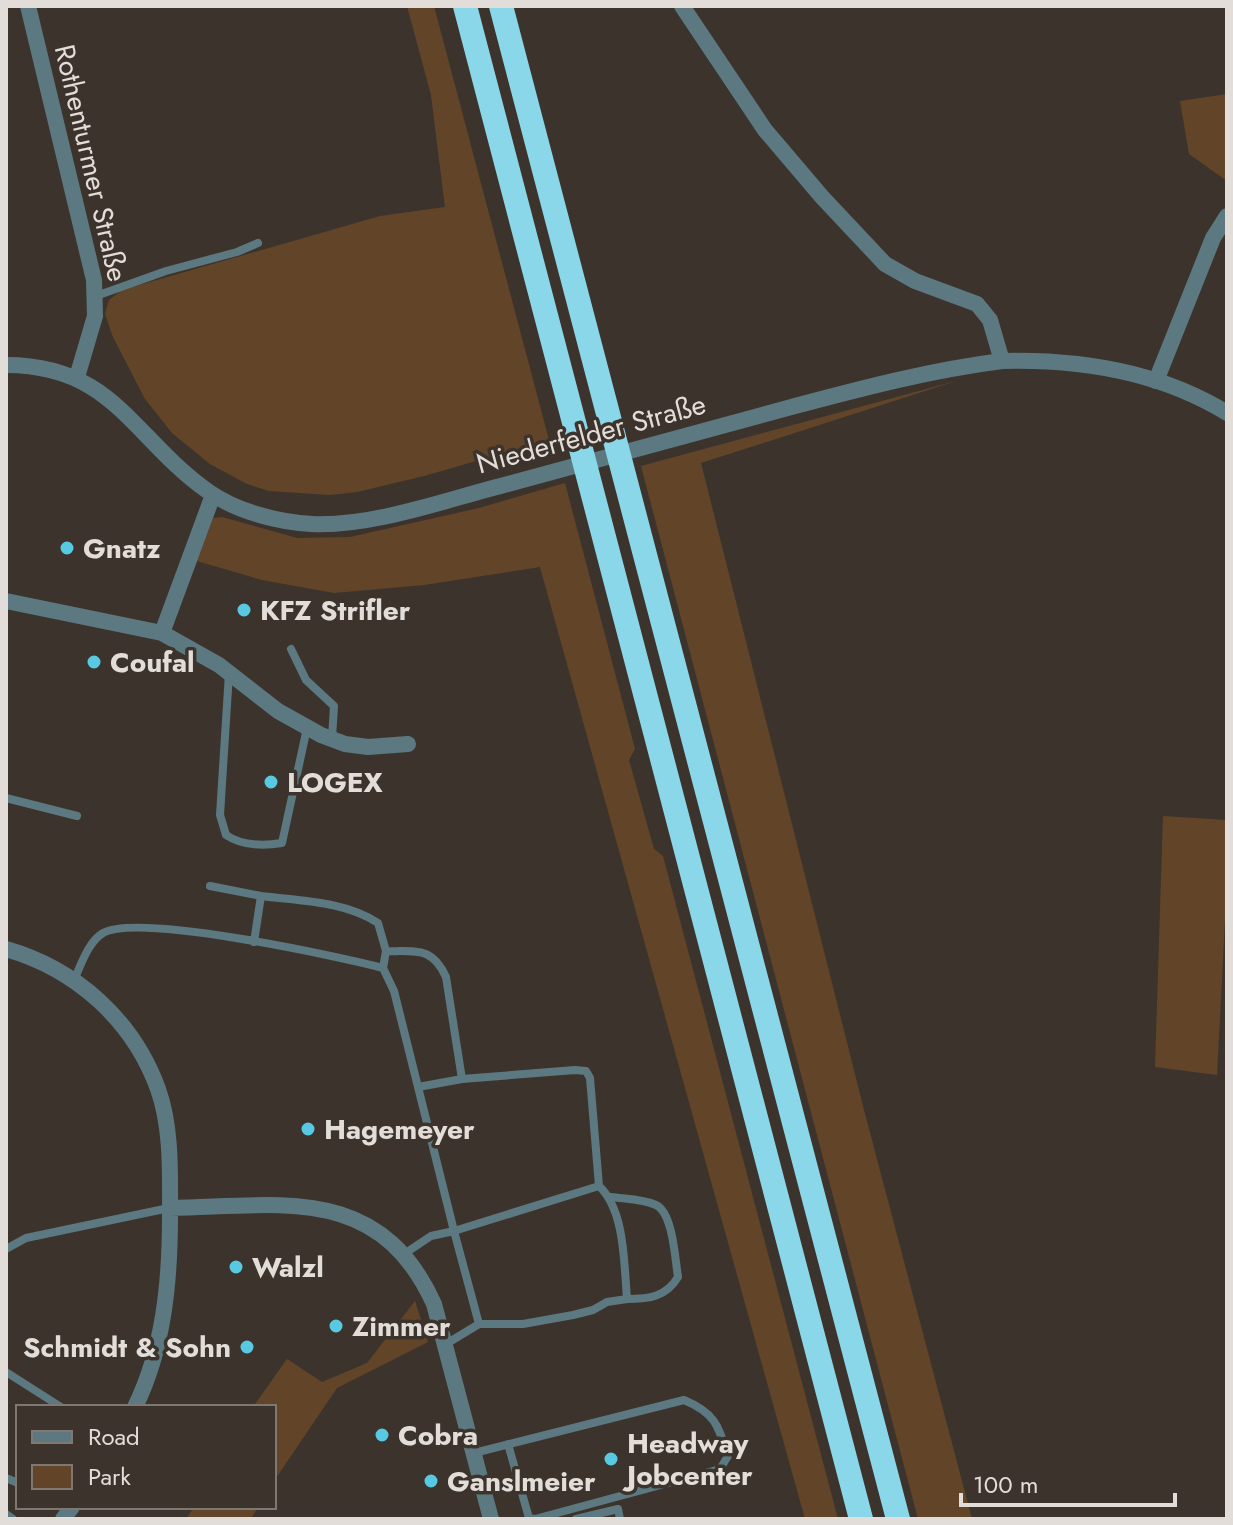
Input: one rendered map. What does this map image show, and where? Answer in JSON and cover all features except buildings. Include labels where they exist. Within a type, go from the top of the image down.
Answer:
[{"type":"highway","points":[[465,6],[861,1519]]},
{"type":"highway","points":[[501,6],[898,1519]]},
{"type":"street","name":"Rothenturmer Straße","points":[[28,6],[91,264],[96,296],[90,336],[77,377]]},
{"type":"street","points":[[682,6],[765,130],[822,197],[885,264],[915,281],[977,304],[990,320],[1002,361]]},
{"type":"street","points":[[1156,381],[1213,238],[1227,216]]},
{"type":"street","name":"Niederfelder Straße","points":[[6,365],[41,368],[77,377],[115,402],[170,460],[213,495],[266,517],[312,524],[362,521],[922,373],[1002,361],[1065,362],[1156,381],[1227,413]]},
{"type":"street","points":[[162,633],[213,495]]},
{"type":"street","points":[[6,601],[162,633],[195,650],[278,711],[307,728],[332,739],[368,747],[408,744]]},
{"type":"street","points":[[6,949],[49,966],[101,1000],[139,1051],[158,1088],[168,1146],[170,1263],[156,1352],[136,1405]]},
{"type":"street","points":[[170,1208],[315,1208],[343,1214],[368,1225],[390,1240],[424,1281],[434,1304],[491,1519]]},
{"type":"lane","points":[[96,296],[258,243]]},
{"type":"lane","points":[[291,649],[306,680],[334,706],[332,739]]},
{"type":"lane","points":[[229,673],[220,815],[226,835],[234,841],[257,845],[282,843],[307,728]]},
{"type":"lane","points":[[6,798],[77,816]]},
{"type":"lane","points":[[210,886],[335,906],[364,914],[378,923],[386,951],[383,968],[394,991],[479,1324]]},
{"type":"lane","points":[[254,942],[261,896]]},
{"type":"lane","points":[[74,980],[88,950],[102,933],[123,928],[196,932],[326,954],[383,968]]},
{"type":"lane","points":[[386,951],[426,952],[439,962],[446,977],[462,1079]]},
{"type":"lane","points":[[418,1087],[462,1079],[586,1071],[590,1078],[599,1186],[611,1197],[649,1203],[663,1210],[668,1219],[678,1277],[671,1289],[656,1297],[607,1302],[573,1315],[523,1324],[479,1324],[445,1344]]},
{"type":"lane","points":[[404,1254],[431,1236],[599,1186]]},
{"type":"lane","points":[[611,1197],[627,1270],[627,1299]]},
{"type":"lane","points":[[6,1249],[26,1238],[170,1208]]},
{"type":"lane","points":[[6,1372],[58,1405]]},
{"type":"lane","points":[[473,1453],[508,1444],[684,1400],[704,1409],[720,1428],[728,1456],[720,1469],[535,1519],[529,1518],[508,1444]]},
{"type":"lane","points":[[576,1519],[618,1509],[620,1519]]},
{"type":"lane","points":[[6,1514],[13,1519]]},
{"type":"green space","points":[[407,6],[434,6],[549,440],[357,492],[330,495],[269,491],[247,484],[210,464],[172,433],[145,399],[113,337],[105,314],[109,300],[122,290],[380,216],[445,207],[431,95]]},
{"type":"green space","points":[[1227,94],[1227,181],[1189,154],[1180,101]]},
{"type":"green space","points":[[956,381],[701,463],[864,1110],[972,1519],[918,1519],[641,466]]},
{"type":"green space","points":[[565,483],[635,749],[629,760],[654,849],[663,856],[838,1519],[805,1519],[540,567],[424,585],[334,593],[262,580],[197,561],[213,518],[222,517],[297,538],[350,537],[479,508]]},
{"type":"green space","points":[[1163,816],[1227,820],[1217,1075],[1155,1067]]},
{"type":"green space","points":[[415,1301],[428,1342],[337,1388],[276,1478],[276,1405],[254,1405],[287,1359],[322,1382],[367,1363]]},
{"type":"green space","points":[[193,1509],[257,1509],[251,1519],[186,1519]]},
{"type":"place","name":"Gnatz","points":[[67,548]]},
{"type":"place","name":"KFZ Strifler","points":[[244,610]]},
{"type":"place","name":"Coufal","points":[[94,662]]},
{"type":"place","name":"LOGEX","points":[[271,782]]},
{"type":"place","name":"Hagemeyer","points":[[308,1129]]},
{"type":"place","name":"Walzl","points":[[236,1267]]},
{"type":"place","name":"Zimmer","points":[[336,1326]]},
{"type":"place","name":"Schmidt & Sohn","points":[[247,1347]]},
{"type":"place","name":"Cobra","points":[[382,1435]]},
{"type":"place","name":"Headway Jobcenter","points":[[611,1459]]},
{"type":"place","name":"Ganslmeier","points":[[431,1481]]}]
